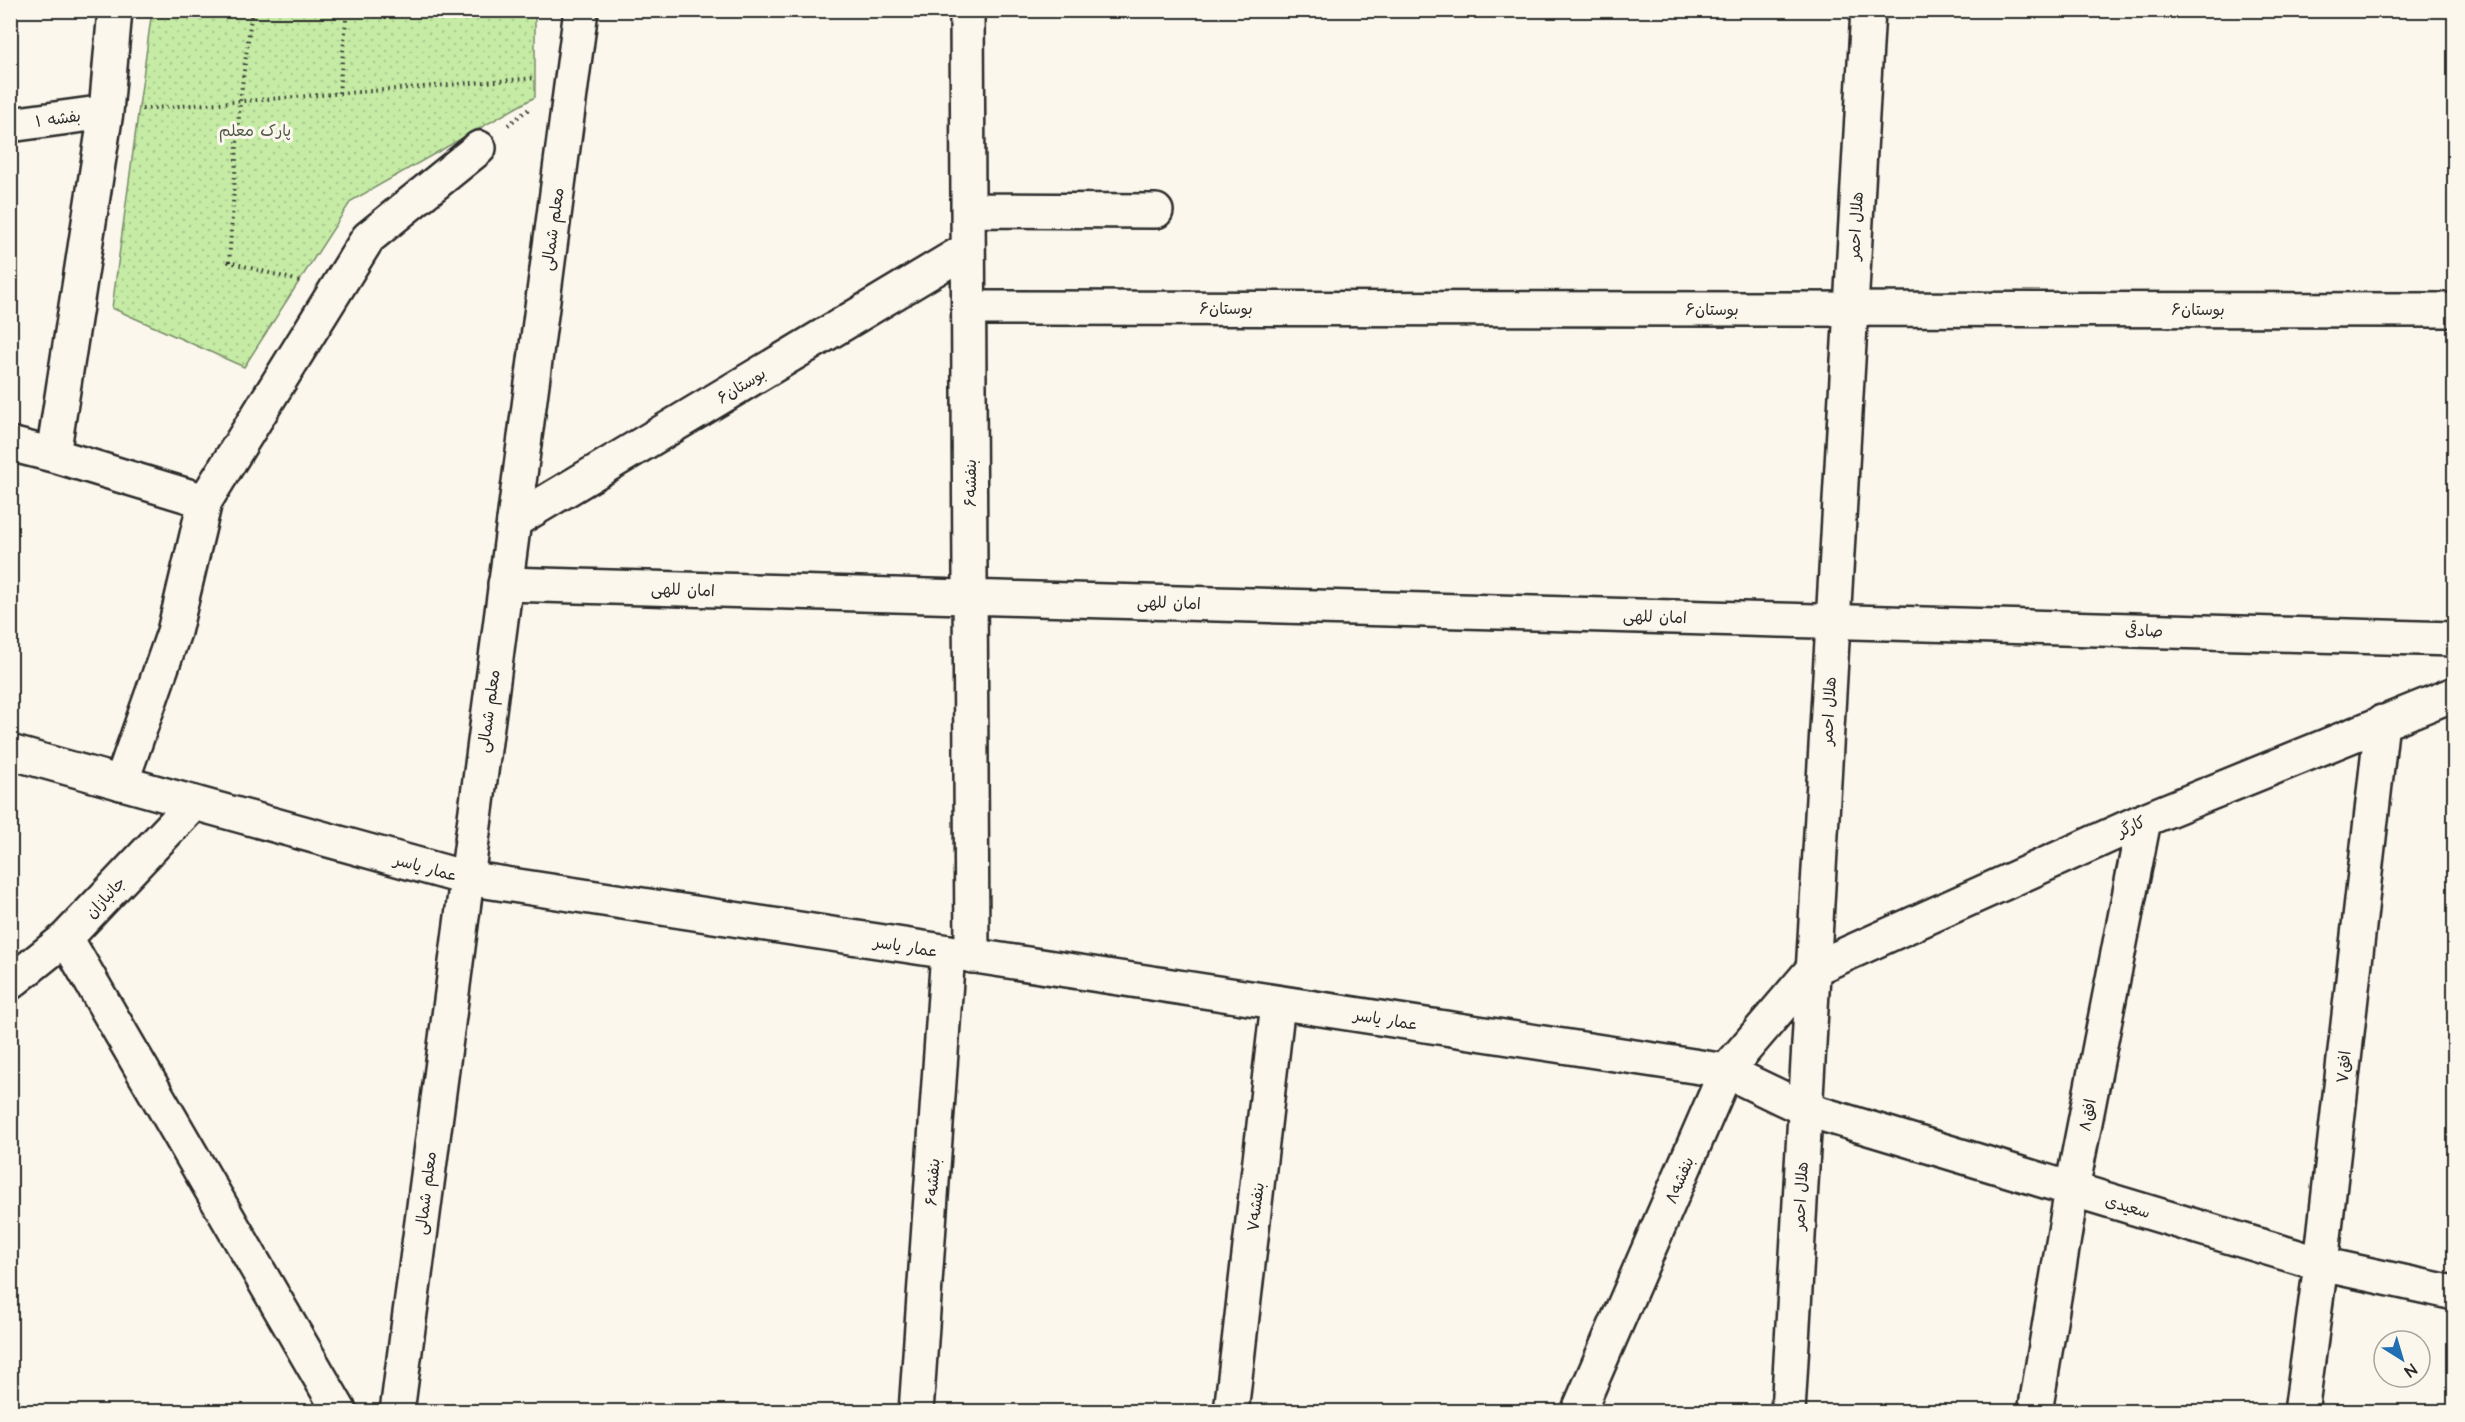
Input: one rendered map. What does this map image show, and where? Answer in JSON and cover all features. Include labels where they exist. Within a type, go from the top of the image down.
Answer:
[{"type":"street","points":[[53,455],[106,112],[115,10]]},
{"type":"street","name":"معلم شمالی","points":[[397,1412],[582,10]]},
{"type":"street","name":"بنفشه۶","points":[[916,1412],[960,954],[970,596],[967,10]]},
{"type":"street","name":"هلال احمر","points":[[1788,1412],[1868,10]]},
{"type":"street","name":"بفشه ۱","points":[[10,125],[106,112]]},
{"type":"street","points":[[121,783],[174,632],[205,501],[368,238],[479,148]]},
{"type":"street","points":[[968,210],[1156,211]]},
{"type":"street","name":"بوستان۶","points":[[513,521],[968,249]]},
{"type":"street","name":"بوستان۶","points":[[969,308],[2454,310]]},
{"type":"street","points":[[10,444],[205,501]]},
{"type":"street","name":"امان للهی","points":[[505,584],[1833,621]]},
{"type":"street","name":"صادقی","points":[[1833,621],[2454,639]]},
{"type":"street","name":"کارگر","points":[[1813,969],[2144,820],[2454,694]]},
{"type":"street","name":"افق۷","points":[[2301,1412],[2321,1264],[2382,722]]},
{"type":"street","name":"عمار یاسر","points":[[10,752],[466,878],[1726,1071],[1805,1109]]},
{"type":"street","name":"جانبازان","points":[[10,983],[66,938],[194,803]]},
{"type":"street","name":"افق۸","points":[[2035,1412],[2072,1189],[2144,820]]},
{"type":"street","points":[[66,938],[340,1412]]},
{"type":"street","name":"بنفشه۸","points":[[1578,1412],[1726,1071],[1813,969]]},
{"type":"street","name":"بنفشه۷","points":[[1231,1412],[1278,1003]]},
{"type":"street","name":"سعیدی","points":[[1805,1109],[2321,1264],[2454,1293]]},
{"type":"path","points":[[252,10],[240,101],[229,262],[335,291]]},
{"type":"path","points":[[339,94],[347,10]]},
{"type":"path","points":[[106,112],[573,75]]},
{"type":"path","points":[[479,148],[573,75]]},
{"type":"green space","name":"پارک معلم","points":[[152,10],[535,11],[535,97],[351,201],[244,367],[112,308]]}]
